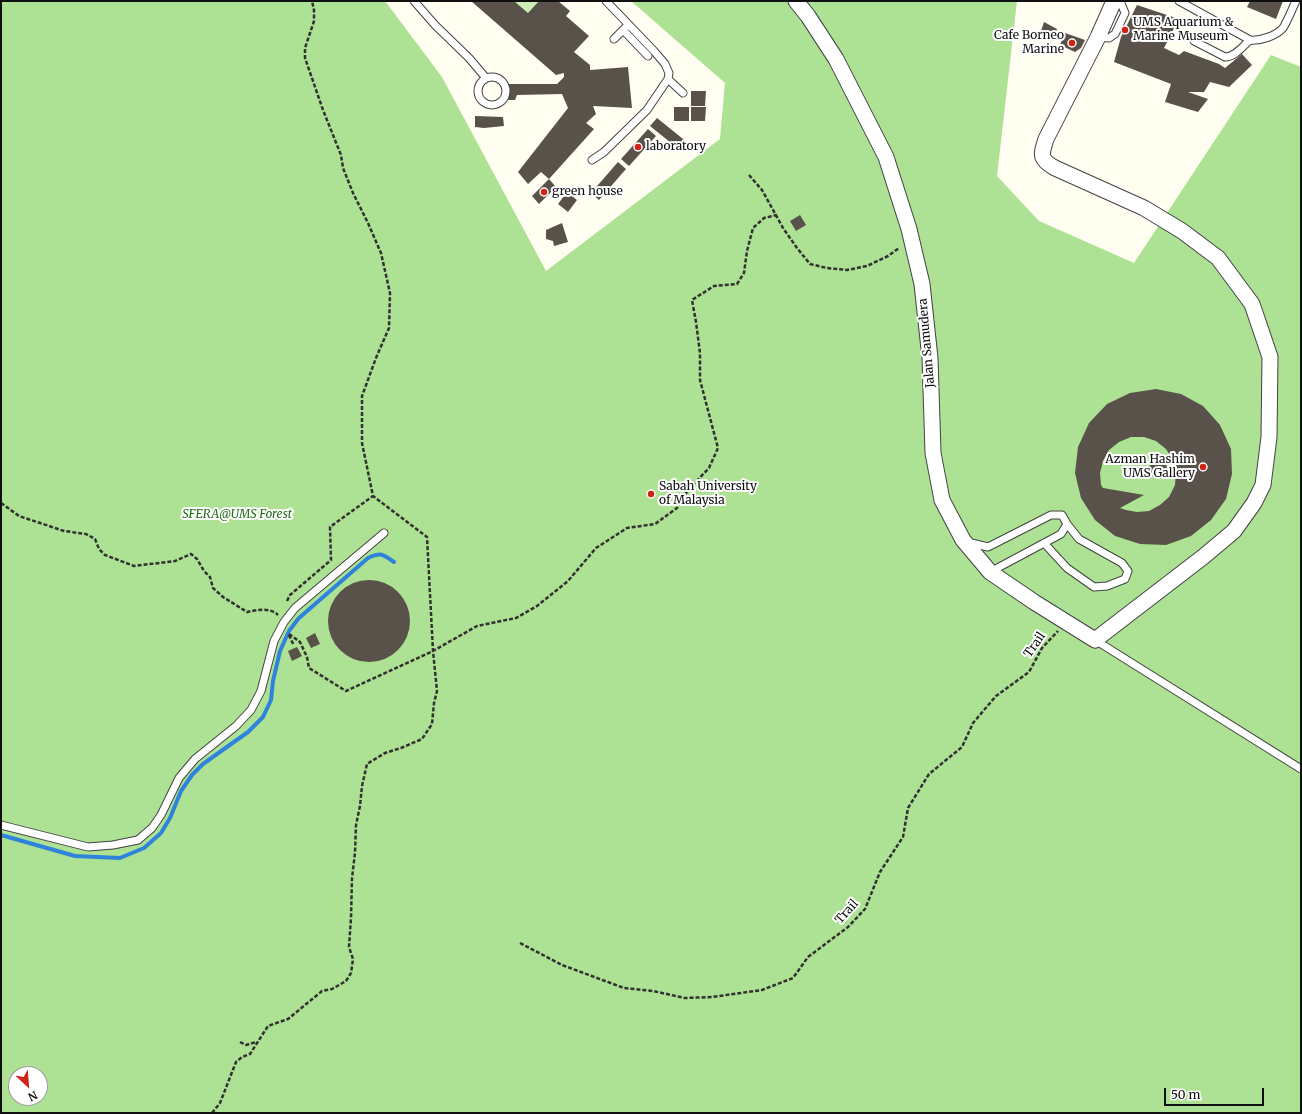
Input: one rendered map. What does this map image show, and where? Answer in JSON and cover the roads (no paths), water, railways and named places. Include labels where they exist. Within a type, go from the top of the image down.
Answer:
[{"type":"street","name":"Jalan Samudera","points":[[796,1],[808,16],[836,59],[886,157],[909,229],[922,284],[930,358],[933,453],[942,500],[963,540],[990,572],[1096,640]]},
{"type":"street","points":[[1096,640],[1234,531],[1254,503],[1263,485],[1269,437],[1270,357],[1252,304],[1218,258],[1182,231],[1144,208],[1045,163],[1042,157],[1041,153],[1046,139],[1098,37],[1114,1]]},
{"type":"lane","points":[[414,1],[435,25],[469,58],[486,78]]},
{"type":"lane","points":[[592,160],[604,152],[647,110],[670,73],[668,68],[654,51],[606,1]]},
{"type":"lane","points":[[1098,37],[1109,38],[1115,34],[1125,13],[1120,1]]},
{"type":"lane","points":[[1179,1],[1250,40],[1273,35],[1282,28],[1296,1]]},
{"type":"lane","points":[[614,39],[629,24]]},
{"type":"lane","points":[[623,30],[646,58],[654,51]]},
{"type":"lane","points":[[1194,41],[1225,57],[1228,57],[1234,54],[1250,40]]},
{"type":"lane","points":[[496,77],[504,82],[506,87],[506,97],[498,104],[494,105],[484,103],[478,95],[479,85],[486,78],[496,77]]},
{"type":"lane","points":[[668,78],[683,93]]},
{"type":"lane","points":[[963,540],[988,547],[1051,515],[1062,515],[1078,539],[1122,563],[1128,571],[1125,579],[1106,586],[1094,587],[1067,568],[1044,543]]},
{"type":"lane","points":[[990,572],[1061,534],[1067,524]]},
{"type":"lane","points":[[1,825],[88,847],[113,845],[138,840],[152,828],[161,815],[179,778],[195,759],[236,726],[251,710],[261,691],[274,641],[284,622],[295,608],[384,533]]},
{"type":"lane","points":[[1096,640],[1301,769]]},
{"type":"waterway","points":[[299,618],[368,558],[381,555],[394,562]]},
{"type":"waterway","points":[[1,835],[75,856],[120,858],[144,848],[161,833],[170,818],[181,791],[192,775],[203,764],[248,732],[263,717],[271,700],[273,681],[280,651],[289,631],[298,619]]},
{"type":"place","name":"UMS Aquarium & Marine Museum","points":[[1125,30]]},
{"type":"place","name":"Cafe Borneo Marine","points":[[1072,43]]},
{"type":"place","name":"laboratory","points":[[638,147]]},
{"type":"place","name":"green house","points":[[544,192]]},
{"type":"place","name":"Azman Hashim UMS Gallery","points":[[1203,467]]},
{"type":"place","name":"Sabah University of Malaysia","points":[[651,494]]},
{"type":"park label","name":"SFERA@UMS Forest","points":[[237,515]]}]
